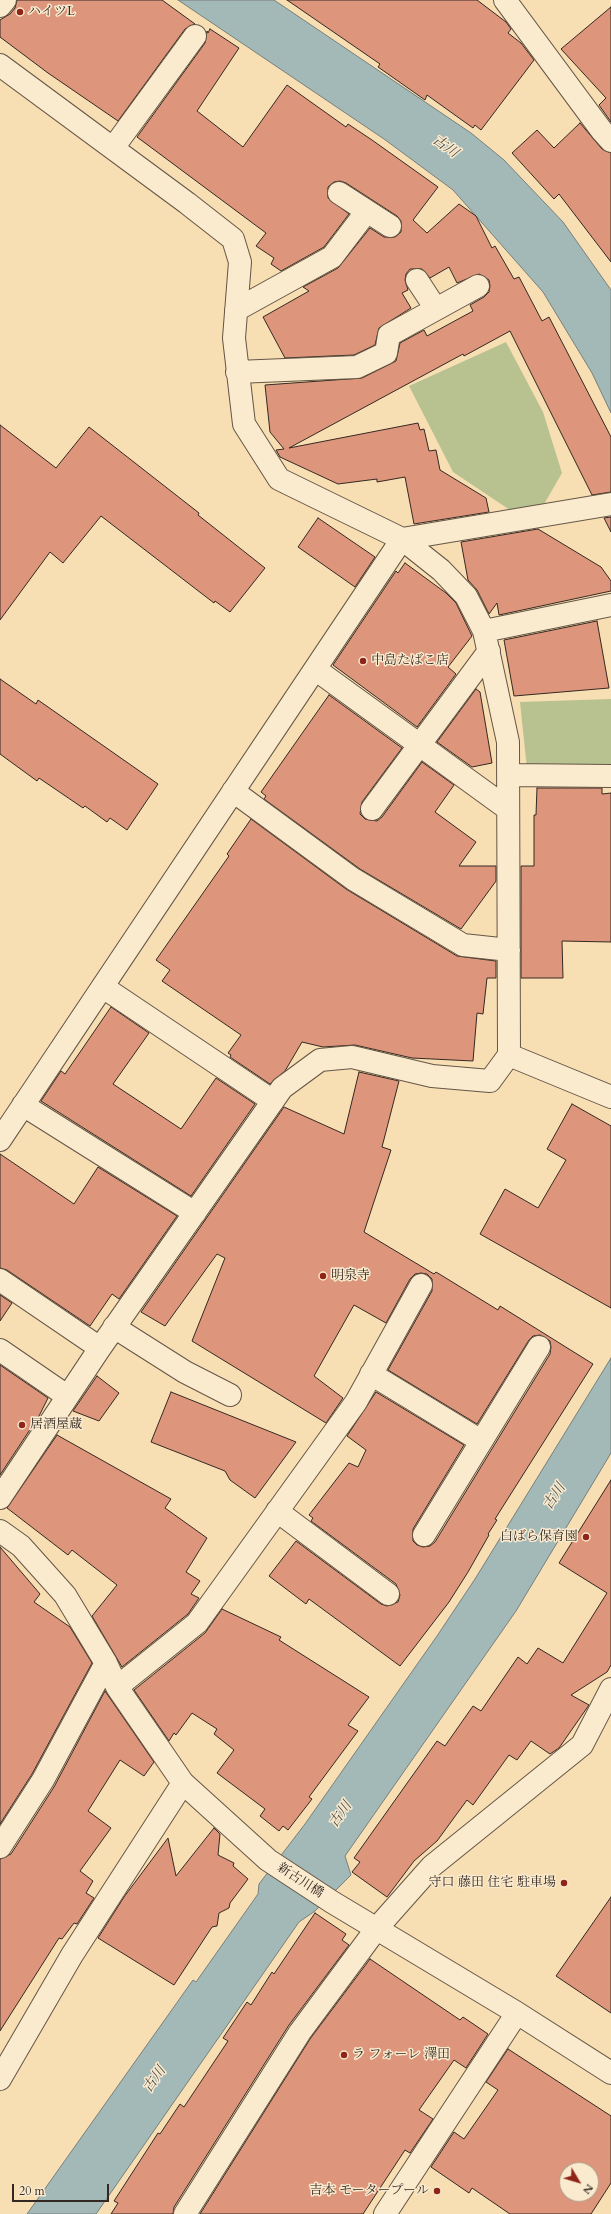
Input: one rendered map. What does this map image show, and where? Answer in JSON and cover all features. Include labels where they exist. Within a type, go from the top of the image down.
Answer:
[{"type":"street","points":[[0,6],[5,0]]},
{"type":"street","points":[[504,0],[611,141]]},
{"type":"street","points":[[113,148],[195,36]]},
{"type":"street","points":[[0,65],[233,239],[240,262],[234,338],[244,424],[279,479],[402,539],[441,570],[466,596],[486,641],[508,742],[509,950],[509,1055],[490,1081],[432,1076],[352,1057],[320,1060],[282,1088],[114,1327],[0,1498]]},
{"type":"street","points":[[339,193],[390,226]]},
{"type":"street","points":[[236,310],[332,257],[367,211]]},
{"type":"street","points":[[417,280],[436,309]]},
{"type":"street","points":[[237,372],[357,368],[386,353],[389,335],[478,286]]},
{"type":"street","points":[[0,1140],[402,539],[611,504]]},
{"type":"street","points":[[372,809],[419,744],[486,641],[611,605]]},
{"type":"street","points":[[315,668],[508,809]]},
{"type":"street","points":[[508,775],[611,776]]},
{"type":"street","points":[[233,791],[353,879],[463,945],[509,950]]},
{"type":"street","points":[[103,987],[273,1101]]},
{"type":"street","points":[[509,1055],[611,1097]]},
{"type":"street","points":[[24,1105],[195,1213]]},
{"type":"street","points":[[0,1280],[100,1348]]},
{"type":"street","points":[[117,1686],[197,1623],[356,1402],[421,1285]]},
{"type":"street","points":[[114,1327],[184,1372],[230,1395]]},
{"type":"street","points":[[424,1535],[539,1347]]},
{"type":"street","points":[[0,1350],[67,1396]]},
{"type":"street","points":[[372,1374],[481,1441]]},
{"type":"street","points":[[277,1511],[388,1594]]},
{"type":"street","name":"新古川橋","points":[[0,1531],[21,1546],[65,1595],[106,1663],[117,1686],[183,1783],[268,1860],[332,1902],[517,2013],[610,2071]]},
{"type":"street","points":[[0,1847],[43,1780],[106,1663]]},
{"type":"street","points":[[185,2214],[300,2032],[377,1928],[432,1866],[582,1745],[611,1689]]},
{"type":"street","points":[[0,2079],[72,1955],[183,1783]]},
{"type":"street","points":[[386,2214],[517,2013]]},
{"type":"green space","points":[[506,342],[543,412],[562,473],[543,506],[513,512],[453,472],[409,386]]},
{"type":"green space","points":[[611,699],[611,769],[527,769],[520,702]]},
{"type":"water","name":"古川","points":[[178,0],[274,0],[471,133],[504,160],[563,222],[611,290],[611,413],[592,373],[543,292],[453,190],[384,139]]},
{"type":"water","name":"古川","points":[[611,1358],[611,1453],[516,1611],[345,1856],[351,1875],[315,1911],[299,1922],[96,2214],[27,2214],[193,1980],[196,1982],[258,1894],[259,1884],[305,1824],[437,1636],[475,1579]]},
{"type":"building","points":[[17,0],[162,0],[195,24],[185,29],[118,121],[48,73],[0,37],[0,20],[10,14],[15,8]]},
{"type":"building","points":[[287,0],[477,0],[506,22],[511,29],[508,33],[521,43],[534,60],[481,130],[475,125],[473,128],[427,95],[425,100],[378,67],[380,64]]},
{"type":"building","points":[[611,7],[611,122],[599,105],[606,98],[561,49]]},
{"type":"building","points":[[210,29],[239,48],[197,111],[243,147],[287,85],[346,127],[348,124],[372,140],[438,187],[413,220],[427,233],[459,204],[476,216],[492,248],[495,246],[514,279],[519,277],[542,321],[549,317],[611,437],[611,492],[592,495],[510,331],[464,356],[463,354],[289,448],[418,423],[420,430],[424,429],[429,451],[436,450],[440,470],[486,498],[489,512],[414,524],[405,477],[377,482],[377,479],[338,484],[280,457],[276,450],[284,449],[270,432],[265,385],[362,378],[396,361],[400,343],[424,330],[427,336],[473,311],[470,305],[484,297],[489,292],[490,286],[489,280],[479,274],[457,283],[449,267],[430,278],[422,269],[410,269],[406,274],[405,280],[408,290],[402,293],[411,308],[379,328],[375,345],[354,355],[285,358],[263,317],[309,291],[303,287],[338,268],[370,228],[384,237],[395,237],[401,232],[401,221],[397,216],[346,183],[340,181],[334,182],[328,187],[328,198],[349,214],[324,247],[281,271],[271,264],[274,258],[256,246],[266,233],[137,137],[205,43],[207,31],[208,33]]},
{"type":"building","points":[[580,123],[602,149],[611,153],[611,262],[559,194],[554,199],[512,153],[537,130],[554,148]]},
{"type":"building","points":[[0,425],[56,468],[89,427],[199,513],[198,515],[265,568],[230,612],[215,601],[214,603],[101,516],[63,563],[50,552],[0,620]]},
{"type":"building","points":[[611,517],[611,532],[604,518]]},
{"type":"building","points":[[318,518],[375,557],[355,587],[298,547]]},
{"type":"building","points":[[538,529],[601,567],[611,581],[611,591],[499,615],[497,603],[489,614],[477,590],[468,580],[461,542]]},
{"type":"building","points":[[405,563],[446,593],[456,603],[472,636],[448,667],[456,674],[417,727],[333,665],[396,571],[398,573]]},
{"type":"building","points":[[597,621],[609,688],[514,696],[504,640]]},
{"type":"building","points":[[0,679],[36,704],[38,700],[158,784],[127,830],[110,818],[107,822],[85,806],[83,808],[39,778],[37,781],[0,754]]},
{"type":"building","points":[[476,689],[480,692],[492,763],[472,767],[437,742]]},
{"type":"building","points":[[329,695],[402,748],[362,802],[360,814],[365,819],[377,821],[382,817],[422,762],[454,785],[435,812],[476,842],[459,866],[496,866],[496,881],[461,929],[360,869],[264,799],[266,796],[261,792]]},
{"type":"building","points":[[537,788],[602,788],[602,794],[611,793],[611,942],[562,941],[563,978],[521,978],[521,866],[534,866],[534,815],[536,815]]},
{"type":"building","points":[[251,819],[346,889],[457,956],[496,961],[496,978],[487,978],[483,1014],[477,1013],[473,1061],[412,1058],[355,1045],[323,1047],[302,1042],[285,1071],[270,1084],[230,1057],[231,1055],[228,1053],[241,1035],[162,981],[170,970],[156,960],[229,856],[227,854]]},
{"type":"building","points":[[111,1007],[149,1033],[113,1084],[181,1129],[216,1078],[255,1104],[191,1196],[41,1101],[61,1071],[65,1074]]},
{"type":"building","points":[[359,1072],[399,1081],[382,1147],[391,1150],[364,1232],[434,1274],[436,1272],[498,1310],[500,1306],[593,1364],[495,1519],[497,1520],[488,1534],[489,1535],[449,1602],[400,1666],[309,1599],[306,1604],[269,1576],[296,1541],[381,1604],[387,1606],[398,1602],[400,1595],[396,1584],[311,1521],[313,1518],[309,1515],[349,1463],[358,1467],[366,1450],[347,1436],[376,1392],[464,1445],[413,1529],[413,1541],[417,1545],[423,1547],[430,1546],[435,1542],[550,1354],[550,1341],[540,1335],[533,1336],[529,1340],[477,1424],[388,1370],[432,1291],[432,1279],[427,1274],[415,1274],[410,1279],[386,1323],[354,1305],[314,1376],[343,1398],[326,1423],[192,1341],[225,1258],[217,1254],[165,1326],[141,1312],[284,1107],[344,1134]]},
{"type":"building","points":[[572,1104],[611,1126],[611,1308],[480,1234],[505,1189],[538,1208],[566,1160],[547,1149]]},
{"type":"building","points":[[0,1154],[74,1204],[98,1167],[177,1216],[119,1299],[112,1294],[90,1326],[7,1270],[0,1268]]},
{"type":"building","points":[[0,1295],[12,1303],[0,1321]]},
{"type":"building","points":[[0,1365],[48,1398],[39,1416],[0,1475]]},
{"type":"building","points":[[97,1376],[119,1393],[99,1421],[73,1411]]},
{"type":"building","points":[[171,1392],[296,1442],[255,1498],[230,1480],[225,1471],[151,1442]]},
{"type":"building","points":[[57,1435],[171,1499],[165,1508],[207,1538],[186,1572],[200,1581],[191,1594],[199,1598],[188,1614],[122,1667],[92,1616],[117,1585],[72,1550],[68,1555],[7,1508]]},
{"type":"building","points":[[611,1480],[611,1665],[607,1672],[571,1695],[589,1705],[559,1748],[550,1754],[531,1741],[517,1760],[509,1755],[473,1805],[467,1800],[437,1841],[414,1861],[387,1897],[352,1872],[360,1862],[354,1858],[437,1741],[445,1746],[473,1706],[481,1711],[518,1657],[527,1664],[538,1648],[563,1663],[607,1593],[559,1563]]},
{"type":"building","points":[[0,1547],[40,1594],[34,1602],[70,1627],[92,1663],[32,1774],[0,1824]]},
{"type":"building","points":[[222,1609],[281,1637],[279,1640],[369,1697],[348,1725],[358,1731],[309,1797],[312,1799],[288,1830],[283,1826],[279,1831],[260,1816],[265,1809],[217,1773],[234,1750],[214,1734],[217,1729],[192,1713],[176,1735],[174,1733],[169,1741],[134,1690],[205,1633]]},
{"type":"building","points":[[105,1691],[154,1762],[144,1776],[120,1760],[88,1811],[111,1828],[80,1871],[93,1881],[86,1893],[94,1898],[77,1924],[74,1923],[62,1939],[59,1938],[0,2031],[0,1859],[11,1854],[54,1787]]},
{"type":"building","points":[[214,1828],[220,1834],[218,1855],[234,1863],[233,1866],[248,1879],[230,1903],[229,1908],[219,1913],[217,1926],[212,1927],[174,1985],[98,1938],[124,1897],[168,1838],[176,1876]]},
{"type":"building","points":[[611,1897],[611,2013],[556,1976]]},
{"type":"building","points":[[315,1913],[346,1934],[342,1940],[349,1945],[289,2025],[174,2207],[173,2214],[111,2214],[118,2203],[114,2201],[158,2133],[160,2134],[180,2104],[184,2107],[228,2041],[223,2038],[247,2002],[251,2005],[272,1972],[274,1974]]},
{"type":"building","points":[[370,1959],[460,2020],[463,2017],[488,2034],[466,2068],[454,2060],[419,2110],[433,2119],[410,2153],[405,2150],[363,2214],[200,2214],[310,2039]]},
{"type":"building","points":[[508,2049],[611,2116],[611,2183],[599,2202],[599,2162],[559,2162],[559,2202],[599,2202],[591,2214],[510,2214],[472,2188],[469,2193],[431,2167],[454,2132],[464,2139],[498,2090],[486,2082]]},
{"type":"place","name":"ハイツL","points":[[20,12]]},
{"type":"place","name":"中島たばこ店","points":[[363,661]]},
{"type":"place","name":"明泉寺","points":[[323,1276]]},
{"type":"place","name":"居酒屋蔵","points":[[22,1425]]},
{"type":"place","name":"白ばら保育園","points":[[586,1537]]},
{"type":"place","name":"守口 藤田 住宅 駐車場","points":[[564,1883]]},
{"type":"place","name":"ラ フォーレ 澤田","points":[[344,2055]]},
{"type":"place","name":"吉本 モータープール","points":[[437,2191]]}]
